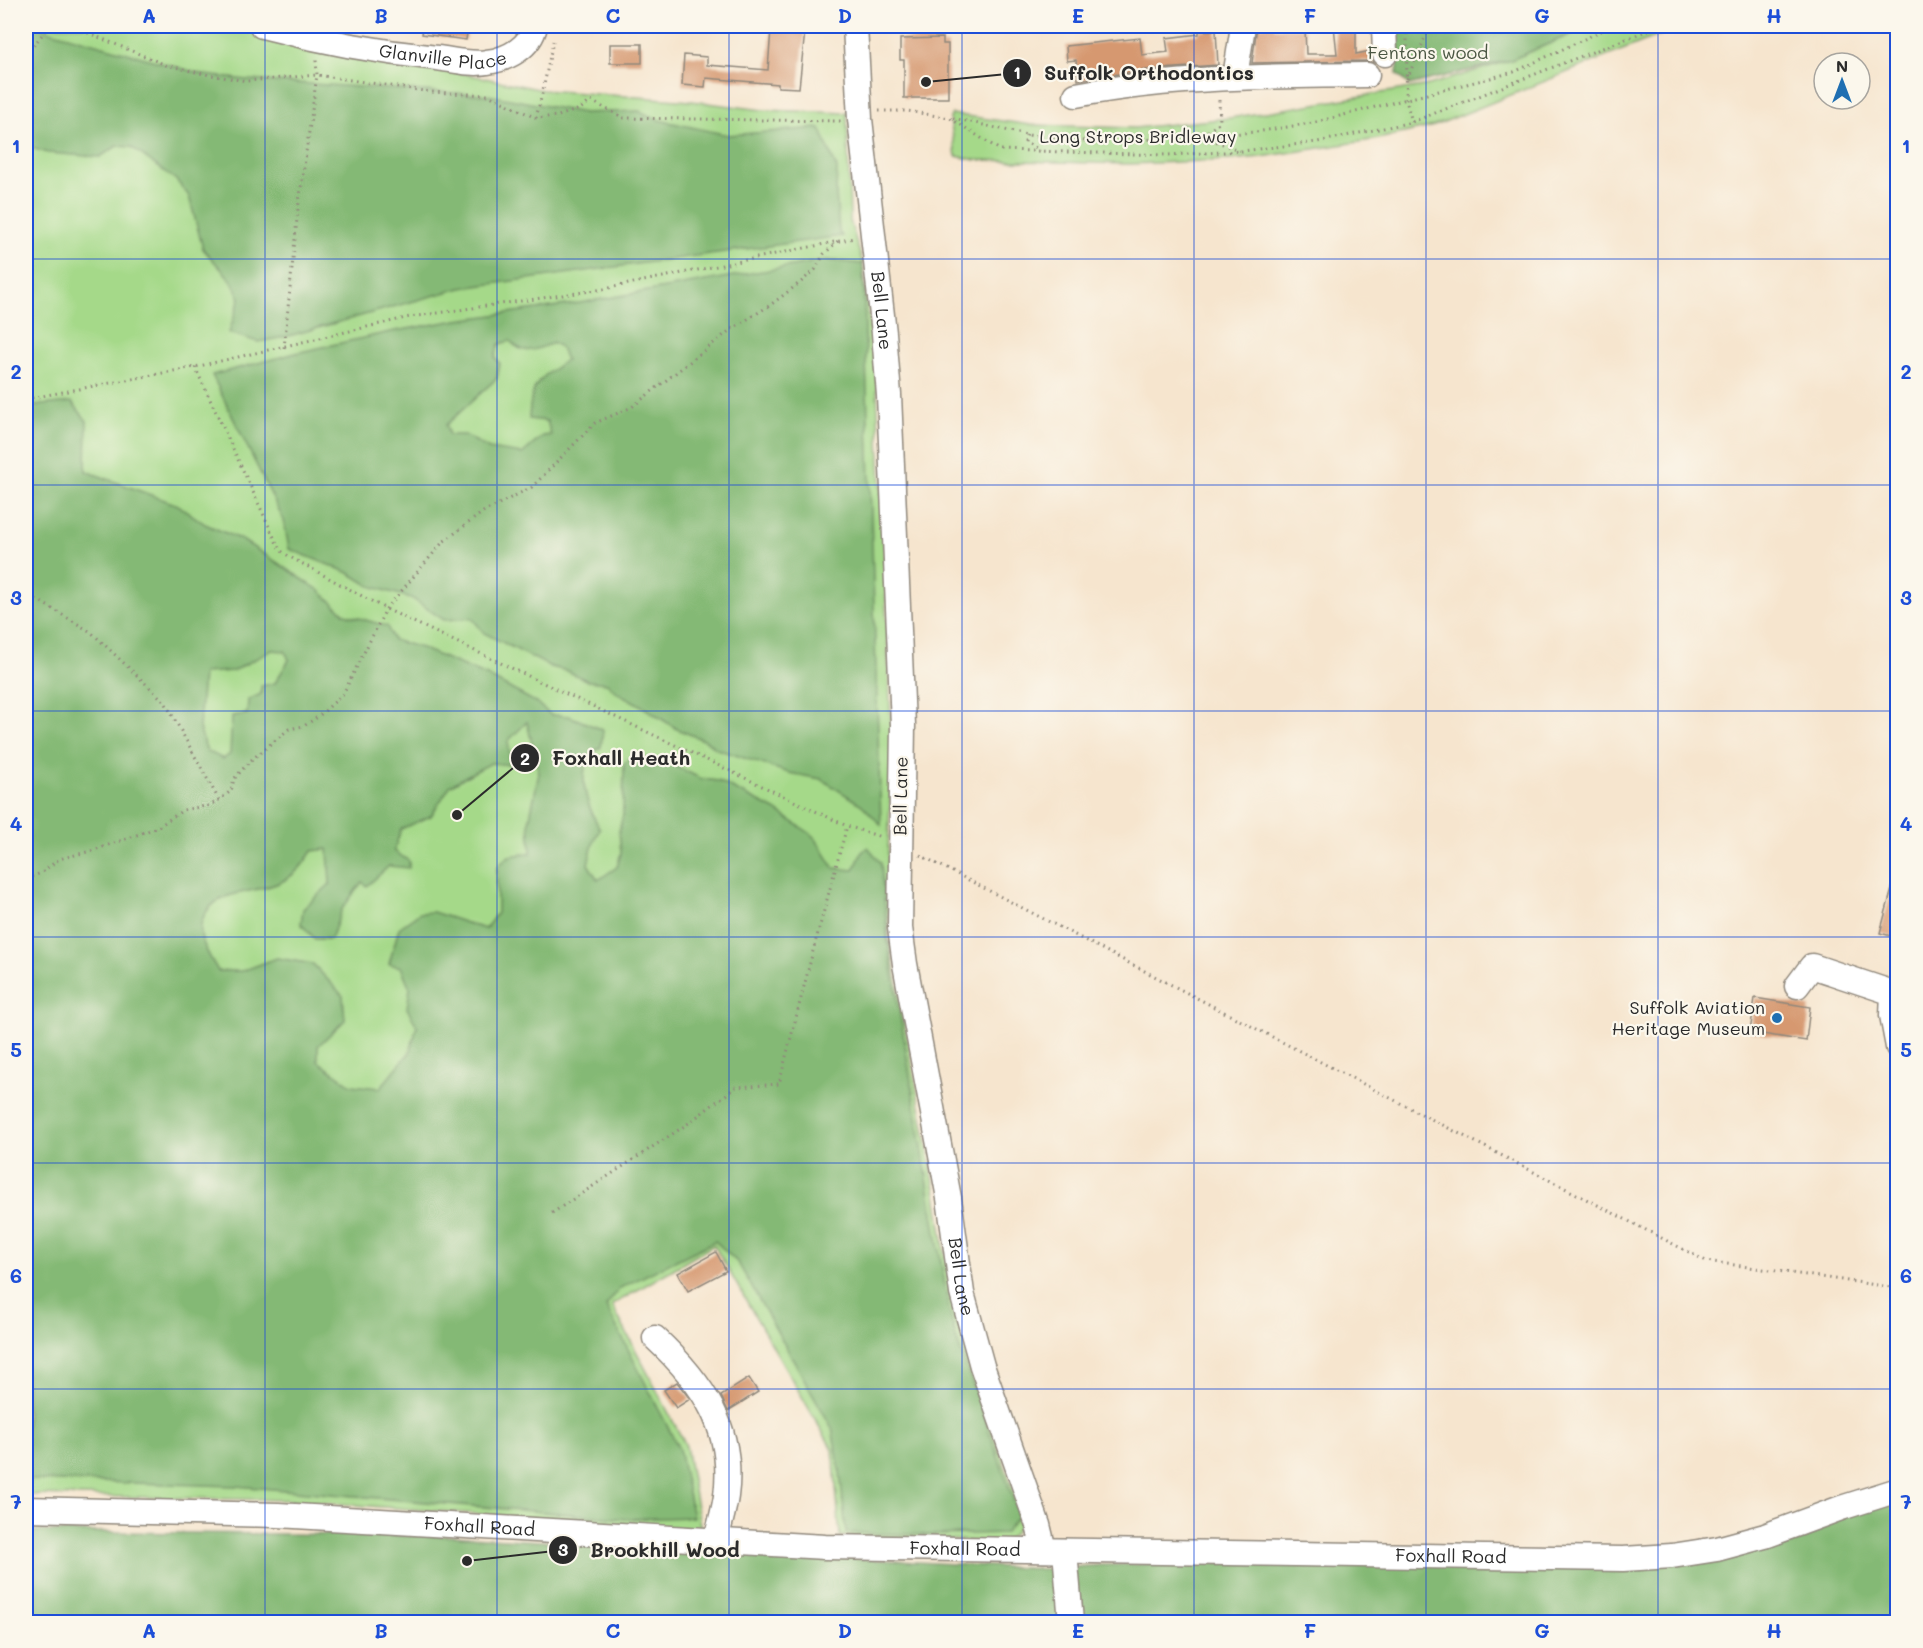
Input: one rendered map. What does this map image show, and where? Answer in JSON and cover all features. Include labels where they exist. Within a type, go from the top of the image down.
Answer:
[{"type":"street","name":"Glanville Place","points":[[262,26],[299,31],[387,52],[484,63],[516,52],[528,42],[534,30]]},
{"type":"street","name":"Bell Lane","points":[[855,26],[860,119],[885,333],[889,395],[903,725],[900,928],[904,964],[949,1198],[962,1293],[982,1366],[1038,1525],[1054,1551],[1071,1623]]},
{"type":"street","points":[[1227,77],[1243,26]]},
{"type":"street","points":[[1384,26],[1385,54]]},
{"type":"street","points":[[1076,94],[1118,87],[1227,77],[1367,75]]},
{"type":"street","points":[[1797,986],[1812,966],[1895,990],[1892,1015],[1898,1047]]},
{"type":"street","points":[[656,1338],[678,1360],[706,1396],[722,1431],[728,1459],[726,1496],[716,1541]]},
{"type":"street","name":"Foxhall Road","points":[[26,1509],[278,1515],[825,1547],[1623,1559],[1672,1556],[1717,1549],[1765,1536],[1840,1508],[1898,1490]]},
{"type":"path","points":[[26,55],[49,26]]},
{"type":"path","points":[[71,26],[166,65],[204,74],[247,81],[316,75],[431,92],[488,94],[536,118],[553,38],[534,30]]},
{"type":"path","points":[[1407,26],[1406,100],[1412,122]]},
{"type":"path","points":[[1406,80],[1430,26]]},
{"type":"path","points":[[950,117],[1027,135],[1086,141],[1127,142],[1179,136],[1256,132],[1312,123],[1514,72],[1612,26]]},
{"type":"path","name":"Long Strops Bridleway","points":[[536,118],[558,116],[580,109],[591,101],[624,118],[780,121],[860,119],[873,111],[907,111],[950,117],[1000,150],[1168,155],[1242,151],[1317,142],[1412,122],[1659,26]]},
{"type":"path","points":[[284,348],[298,209],[316,75]]},
{"type":"path","points":[[1202,136],[1220,122],[1227,77]]},
{"type":"path","points":[[1027,135],[1025,142],[1045,152]]},
{"type":"path","points":[[1202,136],[1242,151]]},
{"type":"path","points":[[26,399],[284,348],[410,317],[604,289],[838,241],[824,254],[815,270],[769,306],[733,328],[632,407],[595,423],[532,487],[483,512],[443,542],[386,609],[343,694],[304,726],[288,729],[241,769],[234,779],[231,791],[211,805],[183,810],[158,827],[91,851],[59,859],[41,873],[26,879]]},
{"type":"path","points":[[195,367],[280,550],[386,609],[847,826],[900,844],[1706,1261],[1898,1288]]},
{"type":"path","points":[[26,593],[91,632],[165,702],[219,800]]},
{"type":"path","points":[[552,1213],[686,1125],[736,1087],[779,1084],[847,826]]},
{"type":"green space","points":[[26,26],[252,26],[316,43],[543,90],[691,101],[763,110],[847,113],[850,221],[863,264],[877,389],[892,749],[887,880],[889,938],[936,1194],[952,1303],[971,1372],[1020,1508],[1021,1520],[1018,1528],[1003,1542],[840,1536],[833,1450],[714,1245],[612,1305],[686,1446],[701,1530],[285,1500],[26,1495]]},
{"type":"green space","points":[[26,26],[38,26],[205,75],[247,80],[488,95],[584,113],[639,111],[659,120],[728,135],[820,128],[837,169],[836,193],[839,232],[842,236],[461,288],[285,337],[258,342],[229,333],[240,298],[231,280],[203,249],[189,196],[176,180],[131,147],[117,146],[100,157],[48,153],[26,146]]},
{"type":"green space","name":"Fentons wood","points":[[1397,26],[1590,26],[1511,60],[1409,85],[1397,74],[1399,59]]},
{"type":"green space","points":[[1590,26],[1682,26],[1434,126],[1378,139],[1261,157],[1129,164],[976,160],[956,156],[950,118],[952,114],[1031,125],[1135,128],[1230,118],[1429,85],[1511,60]]},
{"type":"green space","points":[[826,260],[863,264],[881,825],[862,805],[821,779],[789,773],[717,749],[706,741],[677,729],[616,692],[607,683],[588,681],[567,671],[551,667],[484,633],[472,618],[444,620],[411,598],[370,586],[349,573],[289,549],[284,521],[212,375],[390,332],[574,304]],"holes":[[[510,341],[515,346],[530,350],[554,343],[561,348],[566,360],[538,383],[534,389],[530,406],[529,419],[547,421],[551,435],[543,436],[522,454],[489,449],[465,435],[449,435],[446,425],[497,378],[500,364],[495,357],[499,344]]]},
{"type":"green space","points":[[72,402],[87,421],[86,471],[178,505],[205,524],[242,540],[319,590],[345,614],[387,626],[393,640],[421,648],[487,676],[535,702],[551,715],[569,716],[603,730],[601,747],[586,764],[584,775],[584,786],[590,809],[600,829],[594,840],[588,864],[598,880],[617,867],[621,853],[619,831],[623,815],[624,763],[630,759],[643,758],[671,764],[702,779],[718,781],[775,810],[814,836],[834,868],[854,870],[862,852],[868,847],[881,863],[888,943],[948,1304],[956,1338],[1017,1510],[1017,1518],[1004,1533],[936,1535],[846,1533],[840,1472],[832,1428],[738,1263],[715,1241],[620,1288],[606,1306],[679,1449],[693,1517],[626,1519],[236,1486],[26,1480],[26,411],[31,406]],"holes":[[[272,650],[285,651],[289,660],[275,683],[261,686],[261,694],[248,700],[247,714],[232,716],[230,754],[223,759],[207,751],[199,728],[203,673],[233,671]],[[527,722],[539,773],[529,822],[531,853],[509,856],[497,867],[497,913],[485,929],[433,912],[420,913],[399,928],[389,964],[401,967],[410,988],[407,1008],[417,1026],[410,1052],[380,1088],[351,1085],[318,1061],[318,1046],[345,1020],[343,996],[313,964],[277,958],[242,971],[218,971],[203,941],[201,934],[203,919],[207,911],[222,898],[283,881],[300,868],[312,851],[328,849],[330,884],[303,909],[301,924],[315,939],[331,939],[342,909],[362,882],[367,886],[389,866],[409,868],[409,861],[394,851],[401,829],[431,816],[450,786],[463,778],[491,763],[511,765],[508,741]]]},
{"type":"green space","points":[[1897,1497],[1897,1622],[26,1622],[26,1531],[451,1536],[1043,1569],[1103,1565],[1609,1554],[1776,1537]]},
{"type":"building","points":[[423,26],[468,26],[466,40],[422,34]]},
{"type":"building","points":[[1257,26],[1305,28],[1306,54],[1337,54],[1334,26],[1356,26],[1356,54],[1371,51],[1374,63],[1367,61],[1252,63]]},
{"type":"building","points":[[771,29],[805,31],[799,88],[706,78],[705,87],[682,85],[684,55],[707,57],[707,65],[768,70]]},
{"type":"building","points":[[1216,30],[1218,65],[1146,70],[1078,80],[1076,60],[1067,61],[1066,46],[1140,38],[1142,55],[1168,52],[1166,38]]},
{"type":"building","points":[[943,38],[943,44],[948,44],[948,98],[904,98],[904,60],[900,60],[900,39]]},
{"type":"building","points":[[610,44],[642,44],[642,63],[610,63]]},
{"type":"building","points":[[1893,885],[1898,886],[1898,938],[1880,933]]},
{"type":"building","name":"Suffolk Aviation Heritage Museum","points":[[1755,998],[1810,1007],[1806,1041],[1750,1032]]},
{"type":"building","points":[[716,1252],[726,1271],[688,1291],[678,1273]]},
{"type":"building","points":[[749,1378],[758,1392],[728,1411],[721,1396]]},
{"type":"building","points":[[677,1382],[690,1399],[676,1408],[664,1390]]},
{"type":"place","name":"Suffolk Orthodontics","points":[[926,82]]},
{"type":"place","name":"Foxhall Heath","points":[[457,815]]},
{"type":"place","name":"Suffolk Aviation Heritage Museum","points":[[1777,1018]]},
{"type":"place","name":"Brookhill Wood","points":[[467,1561]]}]
